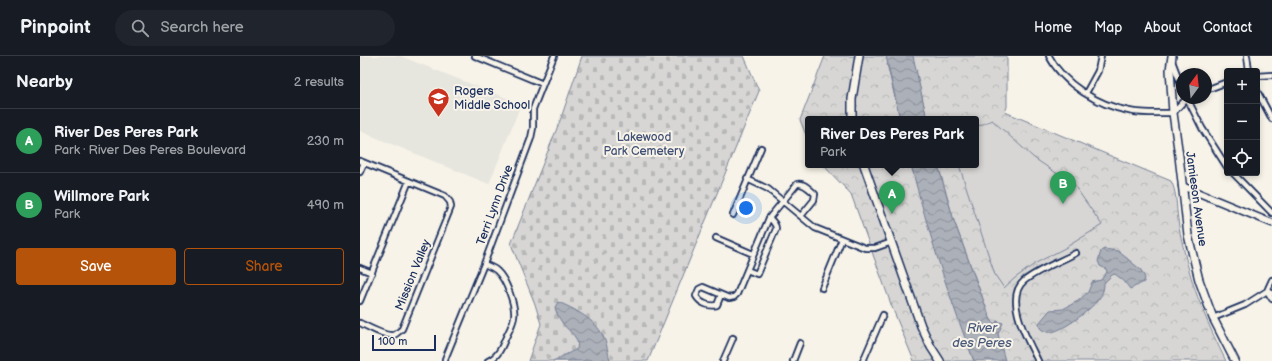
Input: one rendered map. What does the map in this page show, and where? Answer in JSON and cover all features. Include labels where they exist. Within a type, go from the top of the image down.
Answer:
[{"type":"main road","points":[[852,116],[852,99],[860,56]]},
{"type":"main road","name":"Jamieson Avenue","points":[[1172,58],[1170,70],[1173,113],[1188,235],[1199,280],[1212,318],[1235,361]]},
{"type":"main road","points":[[865,168],[924,333],[940,361]]},
{"type":"street","points":[[475,56],[542,84]]},
{"type":"street","name":"Terri Lynn Drive","points":[[444,360],[484,264],[530,138],[533,128],[533,109],[554,56]]},
{"type":"street","points":[[1049,56],[1069,80],[1086,94],[1107,105],[1130,111],[1152,114],[1173,113],[1181,104]]},
{"type":"street","points":[[1086,94],[1098,71],[1101,56]]},
{"type":"street","points":[[1247,56],[1249,68]]},
{"type":"street","points":[[1172,58],[1176,70]]},
{"type":"street","points":[[1260,76],[1272,75]]},
{"type":"street","points":[[1212,88],[1224,83]]},
{"type":"street","points":[[1260,97],[1272,119]]},
{"type":"street","points":[[1190,104],[1202,128],[1224,162]]},
{"type":"street","points":[[733,216],[761,148]]},
{"type":"street","points":[[360,172],[362,162],[409,182],[360,302]]},
{"type":"street","points":[[1236,176],[1272,213]]},
{"type":"street","points":[[747,179],[768,189],[815,228],[865,248],[875,248],[892,242]]},
{"type":"street","name":"Mission Valley","points":[[360,323],[392,335],[402,329],[451,207],[450,202],[445,196],[409,182]]},
{"type":"street","points":[[721,295],[717,305],[712,307],[698,301],[696,296],[699,289],[703,287],[729,298],[737,294],[769,218],[797,184],[803,184],[815,194],[815,198],[801,216]]},
{"type":"street","points":[[1182,186],[1272,223]]},
{"type":"street","points":[[747,270],[757,274],[776,229],[773,221],[769,218]]},
{"type":"street","points":[[716,238],[753,254]]},
{"type":"street","points":[[822,288],[842,239]]},
{"type":"street","points":[[1038,361],[1028,340],[1016,307],[1018,290],[1023,282],[1046,268],[1076,253]]},
{"type":"street","points":[[484,264],[492,267],[501,275],[514,311],[513,320],[500,351],[488,361]]},
{"type":"street","points":[[360,268],[372,273]]},
{"type":"street","points":[[1272,280],[1270,292],[1272,299]]},
{"type":"street","points":[[1212,318],[1245,305],[1270,292]]},
{"type":"street","points":[[863,361],[883,315]]},
{"type":"street","points":[[723,361],[733,338]]},
{"type":"street","points":[[793,361],[800,343]]},
{"type":"shaded area","name":"Rogers Middle School","points":[[360,56],[400,56],[521,104],[489,184],[360,131]]},
{"type":"green space","name":"Lakewood Park Cemetery","points":[[582,56],[744,56],[759,91],[648,361],[528,361],[541,324],[535,304],[511,244],[561,118]]},
{"type":"green space","points":[[825,56],[1007,56],[1007,107],[1005,112],[1171,181],[1175,194],[1180,233],[1193,283],[1208,323],[1226,361],[1005,361],[1000,347],[996,323],[993,324],[990,318],[954,221],[939,168],[979,168],[979,116],[926,116],[917,76],[887,64],[899,116],[805,116],[805,132],[800,120]]},
{"type":"green space","points":[[992,120],[1034,158],[1074,185],[1102,225],[1065,248],[1036,263],[1004,288],[995,275],[960,168],[979,168],[979,126]]},
{"type":"green space","points":[[826,168],[912,168],[941,264],[974,361],[914,361],[892,307],[851,194]]},
{"type":"water","points":[[886,56],[913,56],[926,116],[899,116]]},
{"type":"water","name":"River des Peres","points":[[912,168],[939,168],[954,221],[990,318],[994,324],[997,321],[1003,323],[998,334],[1005,361],[974,361],[956,313],[924,215]]},
{"type":"water","points":[[1104,249],[1118,251],[1141,270],[1145,278],[1144,282],[1130,289],[1124,281],[1115,274],[1112,275],[1104,283],[1104,288],[1098,300],[1082,315],[1053,332],[1047,332],[1040,328],[1039,323],[1050,310],[1063,309],[1078,301],[1088,292],[1092,282],[1101,280],[1107,272],[1106,269],[1100,266],[1098,261],[1101,251]]},
{"type":"water","points":[[558,302],[577,311],[590,320],[600,330],[610,361],[553,361],[577,349],[578,345],[576,338],[564,325],[557,314],[555,307]]},
{"type":"place","name":"Rogers Middle School","points":[[438,118]]},
{"type":"place","name":"Willmore Park","points":[[1063,204]]},
{"type":"place","name":"River Des Peres Park","points":[[892,214]]}]
